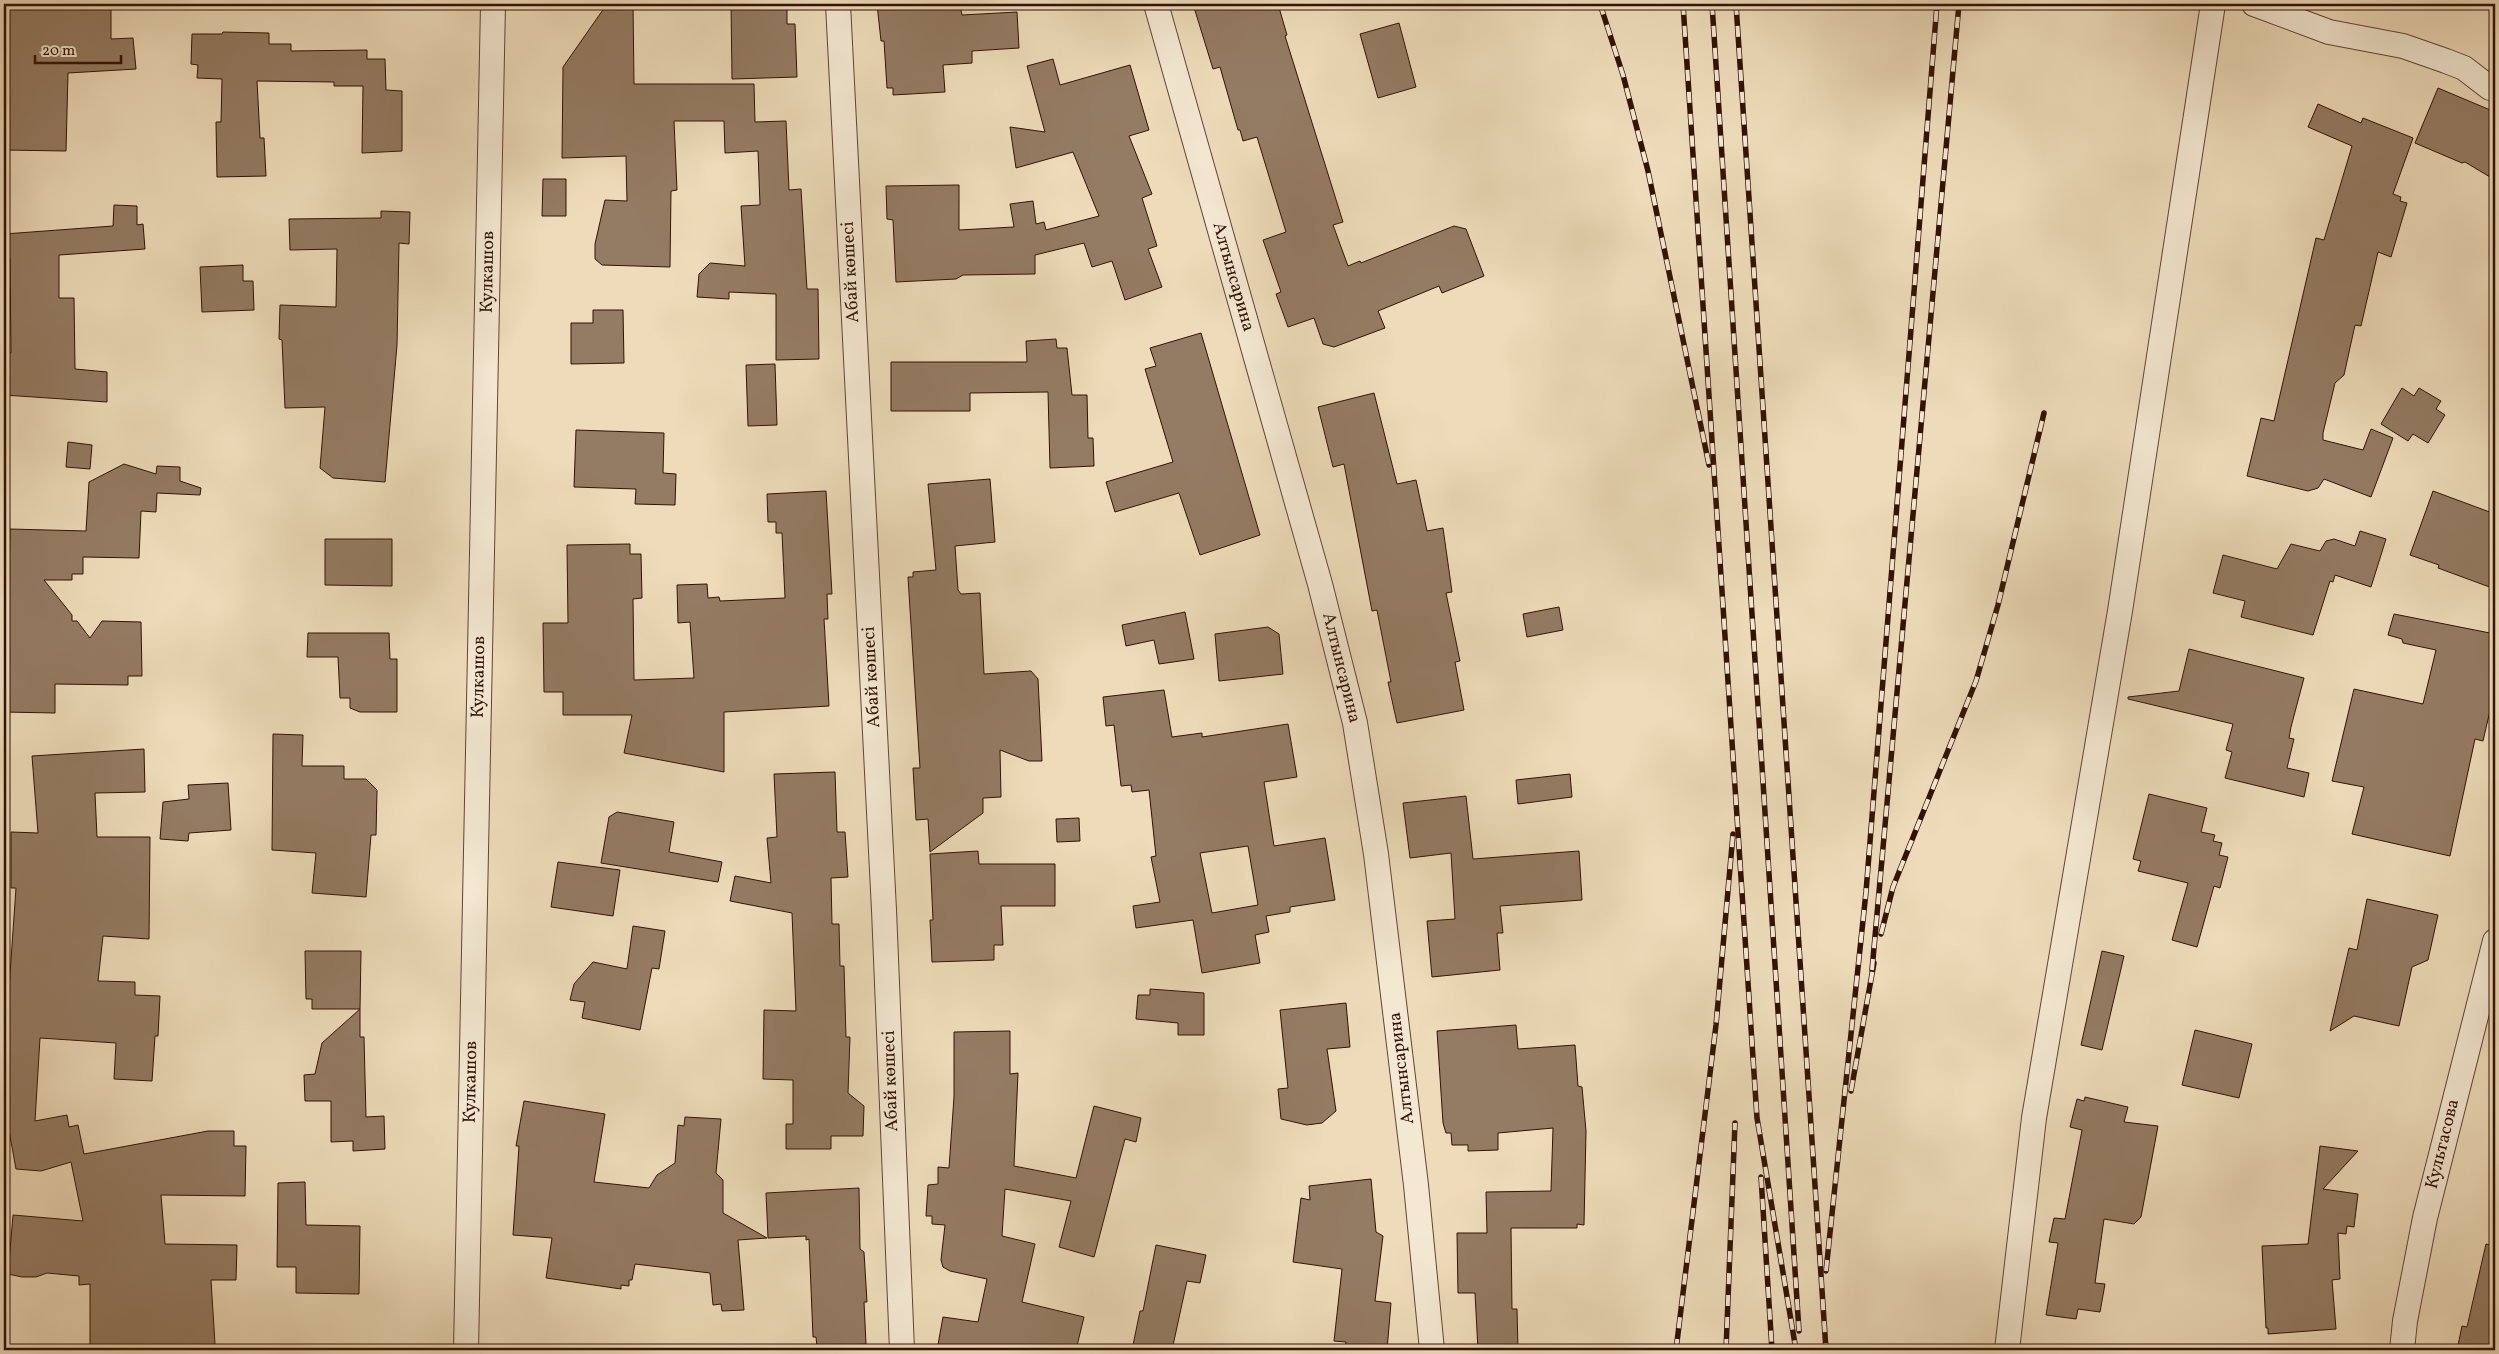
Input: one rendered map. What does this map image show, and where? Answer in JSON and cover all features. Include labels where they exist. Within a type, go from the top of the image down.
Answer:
[{"type":"street","name":"Кулкашов","points":[[466,1350],[493,4]]},
{"type":"street","name":"Абай көшесі","points":[[838,4],[884,910],[902,1350]]},
{"type":"street","name":"Алтынсарина","points":[[1156,4],[1314,565],[1355,723],[1376,854],[1409,1127],[1432,1350]]},
{"type":"street","points":[[2007,1350],[2034,1118],[2120,611],[2213,4]]},
{"type":"street","points":[[2254,4],[2329,32],[2403,46],[2446,61],[2464,68],[2490,88]]},
{"type":"street","name":"Культасова","points":[[2402,1350],[2405,1321],[2425,1218],[2495,941]]},
{"type":"building","points":[[4,4],[111,4],[111,39],[133,38],[136,69],[68,73],[66,151],[4,150],[6,67],[4,67]]},
{"type":"building","points":[[607,4],[633,4],[634,84],[754,84],[755,122],[786,121],[789,190],[801,189],[807,289],[818,289],[819,359],[776,360],[776,294],[729,292],[729,299],[697,297],[699,274],[710,263],[745,266],[741,206],[760,205],[758,151],[725,153],[724,121],[674,121],[677,190],[671,191],[670,267],[602,265],[595,259],[595,244],[605,200],[627,201],[626,156],[562,158],[563,67]]},
{"type":"building","points":[[731,4],[787,4],[787,24],[795,24],[797,77],[732,79]]},
{"type":"building","points":[[877,4],[960,4],[962,15],[1017,12],[1019,48],[972,51],[972,63],[943,65],[945,92],[893,95],[893,88],[887,88],[884,41],[881,41]]},
{"type":"building","points":[[1193,4],[1278,4],[1287,35],[1285,36],[1343,222],[1333,225],[1348,266],[1360,261],[1361,263],[1454,226],[1466,229],[1484,276],[1442,293],[1439,286],[1378,311],[1385,328],[1334,347],[1323,344],[1314,318],[1288,327],[1276,294],[1281,292],[1263,240],[1286,232],[1257,137],[1243,141],[1240,130],[1238,130],[1220,67],[1213,69]]},
{"type":"building","points":[[1399,23],[1416,87],[1378,98],[1360,34]]},
{"type":"building","points":[[223,32],[269,33],[269,44],[291,44],[291,51],[367,50],[367,59],[385,59],[386,90],[402,91],[402,151],[362,153],[363,86],[334,86],[334,82],[257,81],[260,138],[264,138],[266,176],[217,177],[216,122],[221,122],[222,79],[197,78],[198,65],[191,64],[192,34],[222,34]]},
{"type":"building","points":[[1053,59],[1060,85],[1130,65],[1149,130],[1129,136],[1152,194],[1142,198],[1157,246],[1148,249],[1162,287],[1125,300],[1112,261],[1092,267],[1084,243],[1035,255],[1035,274],[963,275],[956,279],[896,282],[893,220],[887,219],[886,186],[959,185],[959,230],[1014,227],[1010,204],[1033,201],[1036,224],[1044,222],[1046,230],[1099,216],[1073,152],[1016,168],[1010,127],[1045,132],[1027,66]]},
{"type":"building","points":[[2438,88],[2495,112],[2495,180],[2465,162],[2462,163],[2415,143]]},
{"type":"building","points":[[2318,104],[2361,123],[2363,118],[2413,138],[2393,194],[2401,197],[2400,201],[2407,203],[2391,257],[2378,252],[2361,326],[2355,325],[2344,375],[2335,383],[2323,433],[2323,440],[2363,450],[2371,429],[2393,438],[2371,497],[2324,479],[2318,488],[2308,491],[2247,476],[2261,418],[2274,421],[2316,238],[2324,240],[2352,146],[2308,127]]},
{"type":"building","points":[[543,179],[566,179],[566,216],[542,216]]},
{"type":"building","points":[[114,205],[137,206],[137,225],[143,224],[145,249],[59,255],[59,298],[74,298],[75,369],[107,372],[107,402],[4,395],[4,353],[11,353],[10,258],[4,258],[4,234],[113,226]]},
{"type":"building","points":[[381,211],[410,212],[409,244],[399,243],[397,345],[385,482],[333,478],[320,468],[325,407],[285,408],[282,340],[279,339],[280,305],[336,307],[337,249],[290,250],[289,219],[381,218]]},
{"type":"building","points":[[243,265],[243,281],[253,281],[254,310],[202,312],[200,267]]},
{"type":"building","points":[[593,310],[623,310],[624,363],[571,364],[571,323],[593,323]]},
{"type":"building","points":[[1201,333],[1260,535],[1200,555],[1179,493],[1115,512],[1106,482],[1173,462],[1145,369],[1156,366],[1150,348]]},
{"type":"building","points":[[1056,339],[1057,348],[1067,348],[1072,395],[1087,395],[1088,438],[1093,438],[1094,466],[1050,468],[1048,392],[970,393],[970,411],[891,411],[891,362],[1027,362],[1026,341]]},
{"type":"building","points":[[775,364],[777,425],[748,426],[746,365]]},
{"type":"building","points":[[2402,388],[2414,396],[2419,388],[2441,401],[2436,409],[2445,415],[2428,443],[2413,434],[2408,441],[2381,424]]},
{"type":"building","points":[[1374,393],[1397,484],[1416,480],[1427,531],[1443,528],[1452,592],[1446,593],[1460,661],[1455,662],[1464,710],[1397,723],[1388,682],[1391,682],[1377,610],[1372,611],[1344,464],[1333,467],[1318,407]]},
{"type":"building","points":[[576,430],[664,433],[663,473],[676,474],[675,505],[635,504],[636,489],[574,487]]},
{"type":"building","points":[[68,442],[92,445],[90,469],[66,467]]},
{"type":"building","points":[[124,464],[156,474],[157,466],[180,467],[180,481],[201,488],[200,495],[157,493],[156,512],[141,511],[139,558],[83,557],[83,574],[72,574],[72,580],[44,580],[72,615],[72,621],[77,621],[90,638],[102,621],[141,622],[142,676],[128,676],[128,685],[55,684],[55,713],[4,712],[4,616],[8,616],[10,529],[86,531],[89,482]]},
{"type":"building","points":[[990,479],[995,542],[955,546],[958,590],[961,594],[980,593],[984,674],[1031,671],[1038,679],[1042,761],[1029,761],[1000,750],[1001,797],[983,798],[983,813],[930,852],[928,819],[916,820],[913,768],[920,768],[908,577],[913,577],[913,572],[936,570],[928,484]]},
{"type":"building","points":[[826,491],[832,594],[827,594],[828,619],[824,619],[829,706],[724,712],[724,772],[624,753],[632,715],[563,715],[563,692],[544,692],[543,623],[568,623],[567,545],[630,544],[630,554],[641,554],[642,598],[633,599],[634,680],[694,678],[690,622],[678,623],[677,585],[707,584],[708,598],[719,597],[720,601],[785,598],[782,533],[776,533],[776,522],[768,522],[767,494]]},
{"type":"building","points":[[2433,491],[2495,514],[2495,589],[2438,568],[2439,565],[2410,555]]},
{"type":"building","points":[[2360,531],[2386,539],[2371,587],[2335,575],[2333,582],[2330,581],[2313,635],[2241,617],[2245,601],[2213,593],[2223,555],[2277,569],[2291,544],[2320,551],[2326,541],[2334,539],[2355,546]]},
{"type":"building","points":[[325,539],[392,539],[392,586],[325,585]]},
{"type":"building","points":[[1559,607],[1563,630],[1527,637],[1523,614]]},
{"type":"building","points":[[1185,612],[1194,659],[1159,664],[1154,640],[1126,646],[1122,625]]},
{"type":"building","points":[[2394,614],[2495,634],[2495,689],[2483,741],[2475,739],[2450,856],[2352,834],[2364,787],[2332,781],[2354,689],[2423,704],[2436,650],[2403,643],[2402,639],[2388,635]]},
{"type":"building","points":[[1268,627],[1279,634],[1283,674],[1219,681],[1215,634]]},
{"type":"building","points":[[308,633],[389,633],[390,659],[397,659],[397,712],[360,712],[350,708],[350,698],[340,698],[338,657],[307,657]]},
{"type":"building","points":[[2189,649],[2304,678],[2291,727],[2289,738],[2294,739],[2287,768],[2309,773],[2304,797],[2225,778],[2232,752],[2226,750],[2233,724],[2128,699],[2128,697],[2179,691]]},
{"type":"building","points":[[1164,690],[1172,737],[1202,733],[1202,737],[1288,724],[1297,777],[1264,782],[1274,846],[1325,838],[1335,900],[1290,907],[1290,912],[1266,916],[1269,932],[1255,935],[1260,963],[1202,973],[1193,920],[1136,928],[1133,906],[1160,902],[1151,857],[1156,856],[1149,790],[1132,792],[1131,785],[1121,786],[1114,725],[1106,726],[1103,697]],"holes":[[[1248,846],[1258,905],[1212,913],[1200,853]]]},
{"type":"building","points":[[273,734],[303,735],[302,766],[344,766],[344,779],[366,779],[377,790],[376,835],[371,835],[366,897],[312,893],[316,853],[272,850]]},
{"type":"building","points":[[144,749],[145,792],[95,793],[97,837],[150,837],[149,939],[103,936],[98,981],[135,982],[135,995],[160,996],[158,1036],[155,1036],[152,1081],[114,1079],[116,1043],[40,1038],[35,1121],[67,1115],[69,1127],[78,1125],[84,1154],[208,1131],[234,1131],[234,1146],[246,1146],[245,1196],[161,1195],[165,1244],[237,1245],[236,1280],[211,1280],[215,1344],[207,1345],[207,1350],[90,1350],[90,1284],[79,1285],[79,1276],[47,1273],[36,1277],[22,1277],[8,1274],[13,1215],[83,1221],[71,1162],[41,1171],[16,1169],[4,1103],[4,1060],[16,888],[11,888],[11,832],[38,833],[32,756]]},
{"type":"building","points":[[835,772],[837,832],[845,832],[848,877],[831,878],[832,924],[839,924],[840,966],[844,966],[846,1037],[850,1037],[848,1093],[864,1106],[863,1136],[831,1136],[831,1149],[786,1149],[786,1124],[793,1124],[793,1080],[763,1079],[764,1010],[796,1011],[792,913],[730,901],[735,876],[771,883],[767,838],[777,837],[774,774]]},
{"type":"building","points":[[1570,774],[1572,797],[1518,804],[1516,780]]},
{"type":"building","points":[[228,783],[231,830],[189,833],[188,841],[160,839],[163,802],[189,799],[188,785]]},
{"type":"building","points":[[2149,794],[2207,808],[2201,832],[2215,835],[2213,841],[2222,843],[2219,855],[2228,857],[2220,888],[2214,886],[2197,947],[2172,940],[2188,883],[2138,871],[2141,861],[2133,859]]},
{"type":"building","points":[[1466,796],[1473,859],[1579,851],[1582,900],[1500,906],[1503,933],[1497,933],[1500,970],[1432,977],[1427,921],[1455,919],[1451,853],[1410,858],[1403,803]]},
{"type":"building","points":[[617,812],[674,822],[669,852],[722,862],[718,882],[601,863],[609,817]]},
{"type":"building","points":[[1079,818],[1080,841],[1057,842],[1056,819]]},
{"type":"building","points":[[978,851],[979,864],[1055,864],[1055,906],[1001,906],[1003,945],[994,945],[994,960],[932,962],[930,920],[933,920],[930,854]]},
{"type":"building","points":[[558,862],[620,870],[613,916],[551,907]]},
{"type":"building","points":[[2367,899],[2438,915],[2428,960],[2412,967],[2399,1026],[2354,1016],[2330,1031],[2349,948],[2357,950]]},
{"type":"building","points":[[633,926],[665,931],[659,969],[652,968],[640,1030],[582,1018],[585,1002],[570,1000],[574,984],[593,962],[627,969]]},
{"type":"building","points":[[305,951],[361,951],[360,1009],[312,1009],[312,999],[306,999]]},
{"type":"building","points":[[2102,951],[2124,956],[2102,1050],[2081,1045]]},
{"type":"building","points":[[1150,989],[1204,993],[1204,1035],[1178,1035],[1178,1023],[1136,1019],[1138,995],[1150,995]]},
{"type":"building","points":[[1346,1003],[1350,1047],[1327,1049],[1336,1111],[1322,1123],[1307,1125],[1281,1119],[1278,1089],[1288,1088],[1280,1010]]},
{"type":"building","points":[[360,1009],[360,1037],[364,1037],[366,1117],[384,1116],[385,1149],[353,1151],[353,1141],[331,1142],[331,1101],[305,1101],[304,1075],[315,1074],[322,1043]]},
{"type":"building","points":[[1516,1025],[1518,1049],[1575,1045],[1578,1086],[1582,1087],[1586,1131],[1584,1225],[1577,1224],[1577,1228],[1511,1228],[1512,1309],[1517,1309],[1518,1350],[1478,1350],[1475,1293],[1458,1293],[1457,1233],[1487,1233],[1486,1192],[1551,1191],[1553,1128],[1498,1133],[1498,1150],[1468,1151],[1468,1145],[1452,1145],[1451,1133],[1446,1133],[1443,1123],[1437,1031]]},
{"type":"building","points":[[2195,1030],[2252,1044],[2239,1098],[2182,1085]]},
{"type":"building","points":[[1010,1031],[1010,1074],[1018,1073],[1014,1166],[1076,1178],[1094,1106],[1141,1118],[1136,1142],[1125,1139],[1094,1257],[1059,1247],[1071,1201],[1005,1189],[1002,1236],[1035,1244],[1022,1302],[1084,1317],[1076,1350],[937,1350],[943,1317],[978,1322],[987,1279],[950,1271],[943,1267],[941,1260],[945,1225],[932,1224],[932,1216],[926,1216],[928,1185],[938,1184],[938,1167],[949,1168],[954,1097],[954,1032]]},
{"type":"building","points":[[2085,1097],[2128,1107],[2124,1122],[2158,1126],[2141,1217],[2134,1224],[2104,1219],[2095,1283],[2105,1284],[2100,1312],[2078,1309],[2076,1319],[2046,1315],[2058,1243],[2049,1242],[2054,1218],[2065,1219],[2082,1130],[2070,1127],[2077,1099],[2084,1101]]},
{"type":"building","points":[[524,1101],[605,1114],[594,1182],[649,1188],[657,1175],[675,1163],[678,1125],[684,1126],[685,1117],[721,1119],[716,1173],[723,1180],[723,1213],[767,1238],[738,1240],[744,1310],[722,1311],[721,1304],[713,1305],[710,1273],[635,1264],[632,1280],[629,1280],[629,1286],[621,1285],[621,1289],[546,1278],[552,1238],[513,1235],[519,1146],[516,1146]]},
{"type":"building","points":[[2320,1146],[2358,1151],[2323,1189],[2358,1194],[2354,1227],[2347,1226],[2346,1234],[2338,1233],[2340,1279],[2332,1280],[2336,1329],[2268,1334],[2268,1328],[2266,1328],[2262,1246],[2308,1244]]},
{"type":"building","points":[[1371,1179],[1376,1232],[1383,1236],[1375,1301],[1391,1303],[1387,1350],[1345,1350],[1346,1342],[1334,1341],[1342,1269],[1293,1262],[1301,1198],[1310,1200],[1309,1186]]},
{"type":"building","points":[[305,1182],[306,1225],[360,1226],[359,1294],[296,1293],[296,1267],[277,1267],[278,1183]]},
{"type":"building","points":[[859,1188],[860,1249],[864,1252],[867,1302],[864,1302],[866,1344],[817,1347],[816,1337],[813,1337],[809,1239],[806,1240],[806,1236],[768,1238],[766,1193]]},
{"type":"building","points":[[2486,1244],[2495,1246],[2495,1350],[2457,1350],[2462,1326],[2467,1327]]},
{"type":"building","points":[[1156,1245],[1206,1255],[1200,1283],[1187,1281],[1172,1350],[1132,1350],[1140,1311],[1143,1311]]},
{"type":"railway","points":[[1600,4],[1623,75],[1648,171],[1709,465]]},
{"type":"railway","points":[[1683,4],[1757,1118],[1796,1350]]},
{"type":"railway","points":[[1712,4],[1799,1331]]},
{"type":"railway","points":[[1736,4],[1826,1350]]},
{"type":"railway","points":[[1826,1271],[1866,892],[1937,4]]},
{"type":"railway","points":[[1872,970],[1959,4]]},
{"type":"railway","points":[[1881,934],[1893,887],[1976,681],[1998,605],[2044,413]]},
{"type":"railway","points":[[1676,1350],[1716,1025],[1733,834]]},
{"type":"railway","points":[[1851,1091],[1874,963]]},
{"type":"railway","points":[[1726,1350],[1735,1123]]},
{"type":"railway","points":[[1761,1177],[1772,1350]]}]
